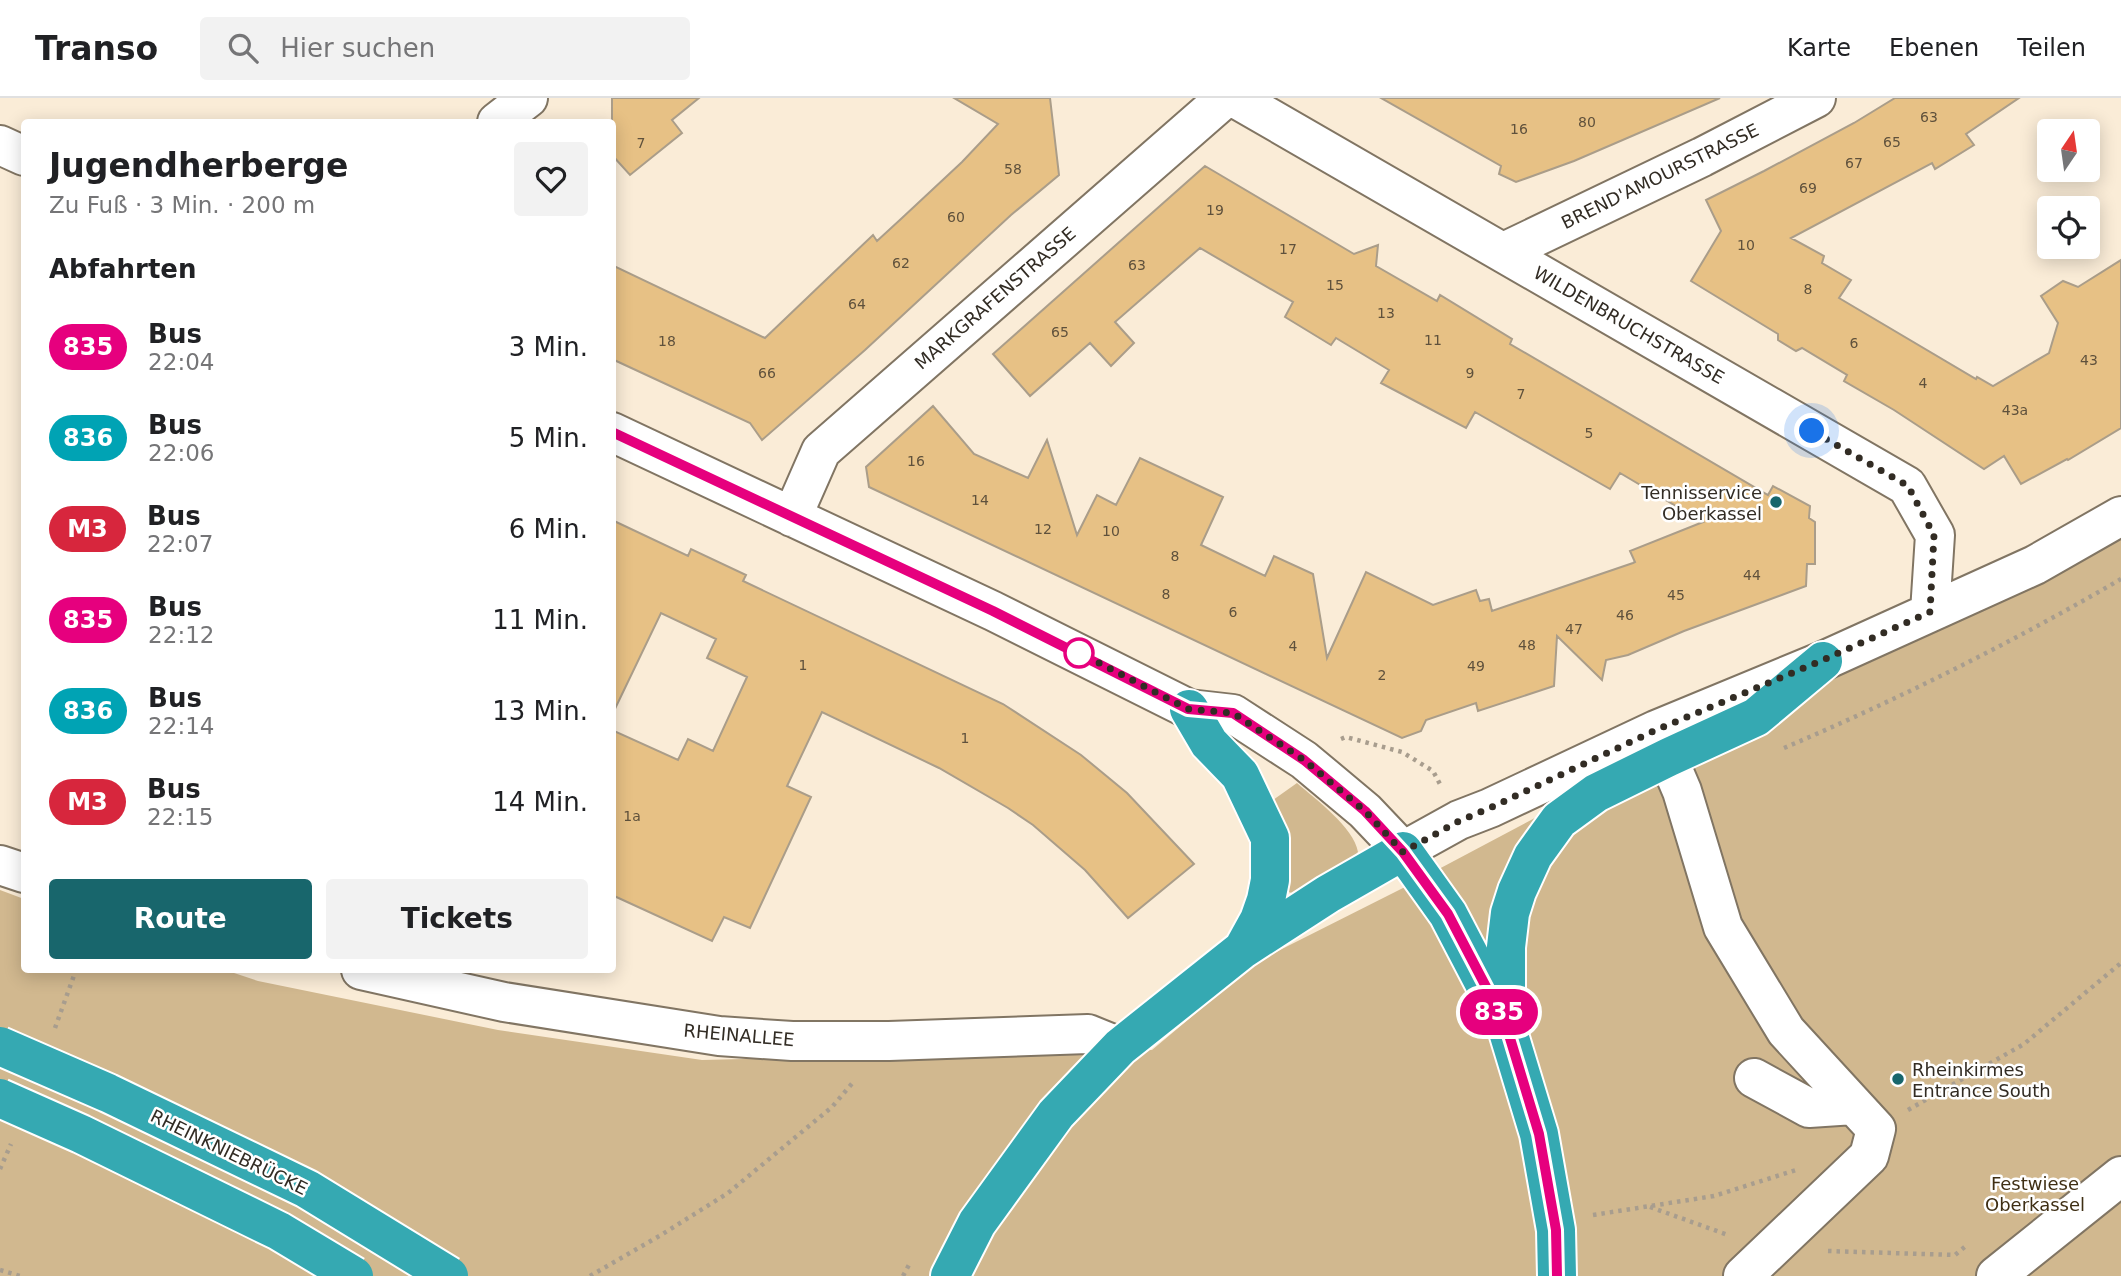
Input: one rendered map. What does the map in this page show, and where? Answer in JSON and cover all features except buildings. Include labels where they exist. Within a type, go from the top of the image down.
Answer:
[{"type":"highway","points":[[1506,1025],[1506,947],[1510,913],[1533,856],[1559,820],[1662,743],[1756,717],[1823,660]]},
{"type":"highway","points":[[1188,709],[1209,743],[1240,775],[1270,838],[1270,880],[1266,900],[1259,920],[1243,949]]},
{"type":"highway","points":[[950,1276],[977,1223],[1056,1114],[1120,1047],[1243,949],[1328,894],[1403,852],[1448,914],[1506,1025],[1539,1134],[1556,1230],[1557,1276]]},
{"type":"highway","name":"RHEINKNIEBRÜCKE","points":[[0,1046],[108,1093],[307,1189],[449,1276]]},
{"type":"highway","points":[[0,1098],[81,1134],[279,1231],[354,1276]]},
{"type":"street","points":[[501,119],[528,98]]},
{"type":"street","name":"MARKGRAFENSTRASSE","points":[[792,517],[821,450],[1224,98]]},
{"type":"street","name":"WILDENBRUCHSTRASSE","points":[[1235,98],[1908,486],[1934,535],[1930,612]]},
{"type":"street","name":"BREND'AMOURSTRASSE","points":[[1504,252],[1702,157],[1816,98]]},
{"type":"street","points":[[0,145],[21,155]]},
{"type":"street","points":[[616,434],[993,611],[1188,709],[1233,713],[1304,760],[1365,811],[1403,852],[1459,821],[1662,743],[1682,791],[1723,927],[1780,1036],[1876,1129],[1870,1156],[1743,1276]]},
{"type":"street","points":[[1823,660],[2035,565],[2121,516]]},
{"type":"street","points":[[0,865],[21,872]]},
{"type":"street","name":"RHEINALLEE","points":[[374,973],[504,1002],[719,1036],[792,1041],[889,1041],[1088,1034],[1120,1047]]},
{"type":"street","points":[[1754,1078],[1809,1108],[1854,1105]]},
{"type":"street","points":[[1996,1276],[2121,1177]]},
{"type":"path","points":[[1780,750],[1841,724],[2004,644],[2120,581]]},
{"type":"path","points":[[590,1276],[728,1193],[832,1107],[889,1041]]},
{"type":"path","points":[[1649,1207],[1772,1250],[1955,1255],[1975,1239]]},
{"type":"path","points":[[0,1270],[20,1276]]},
{"type":"green space","name":"Festwiese Oberkassel","points":[[2121,534],[2121,1276],[0,1276],[0,890],[21,898],[21,973],[234,973],[258,981],[498,1030],[702,1060],[1152,1050],[1258,961],[1403,888],[1661,751]]},
{"type":"green space","points":[[1297,783],[1342,823],[1358,852],[1354,857],[1292,893],[1285,891],[1281,830],[1273,800]]},
{"type":"bus line","name":"835","points":[[616,434],[993,611],[1188,709],[1233,713],[1304,760],[1365,811],[1403,852],[1448,914],[1506,1025],[1539,1134],[1556,1230],[1557,1276]]},
{"type":"place","name":"Tennisservice Oberkassel","points":[[1776,502]]},
{"type":"place","name":"Rheinkirmes Entrance South","points":[[1898,1079]]},
{"type":"route","points":[[1079,653],[1188,709],[1233,713],[1304,760],[1365,811],[1403,852],[1459,821],[1656,730],[1930,612],[1934,535],[1908,486],[1812,431]]}]
